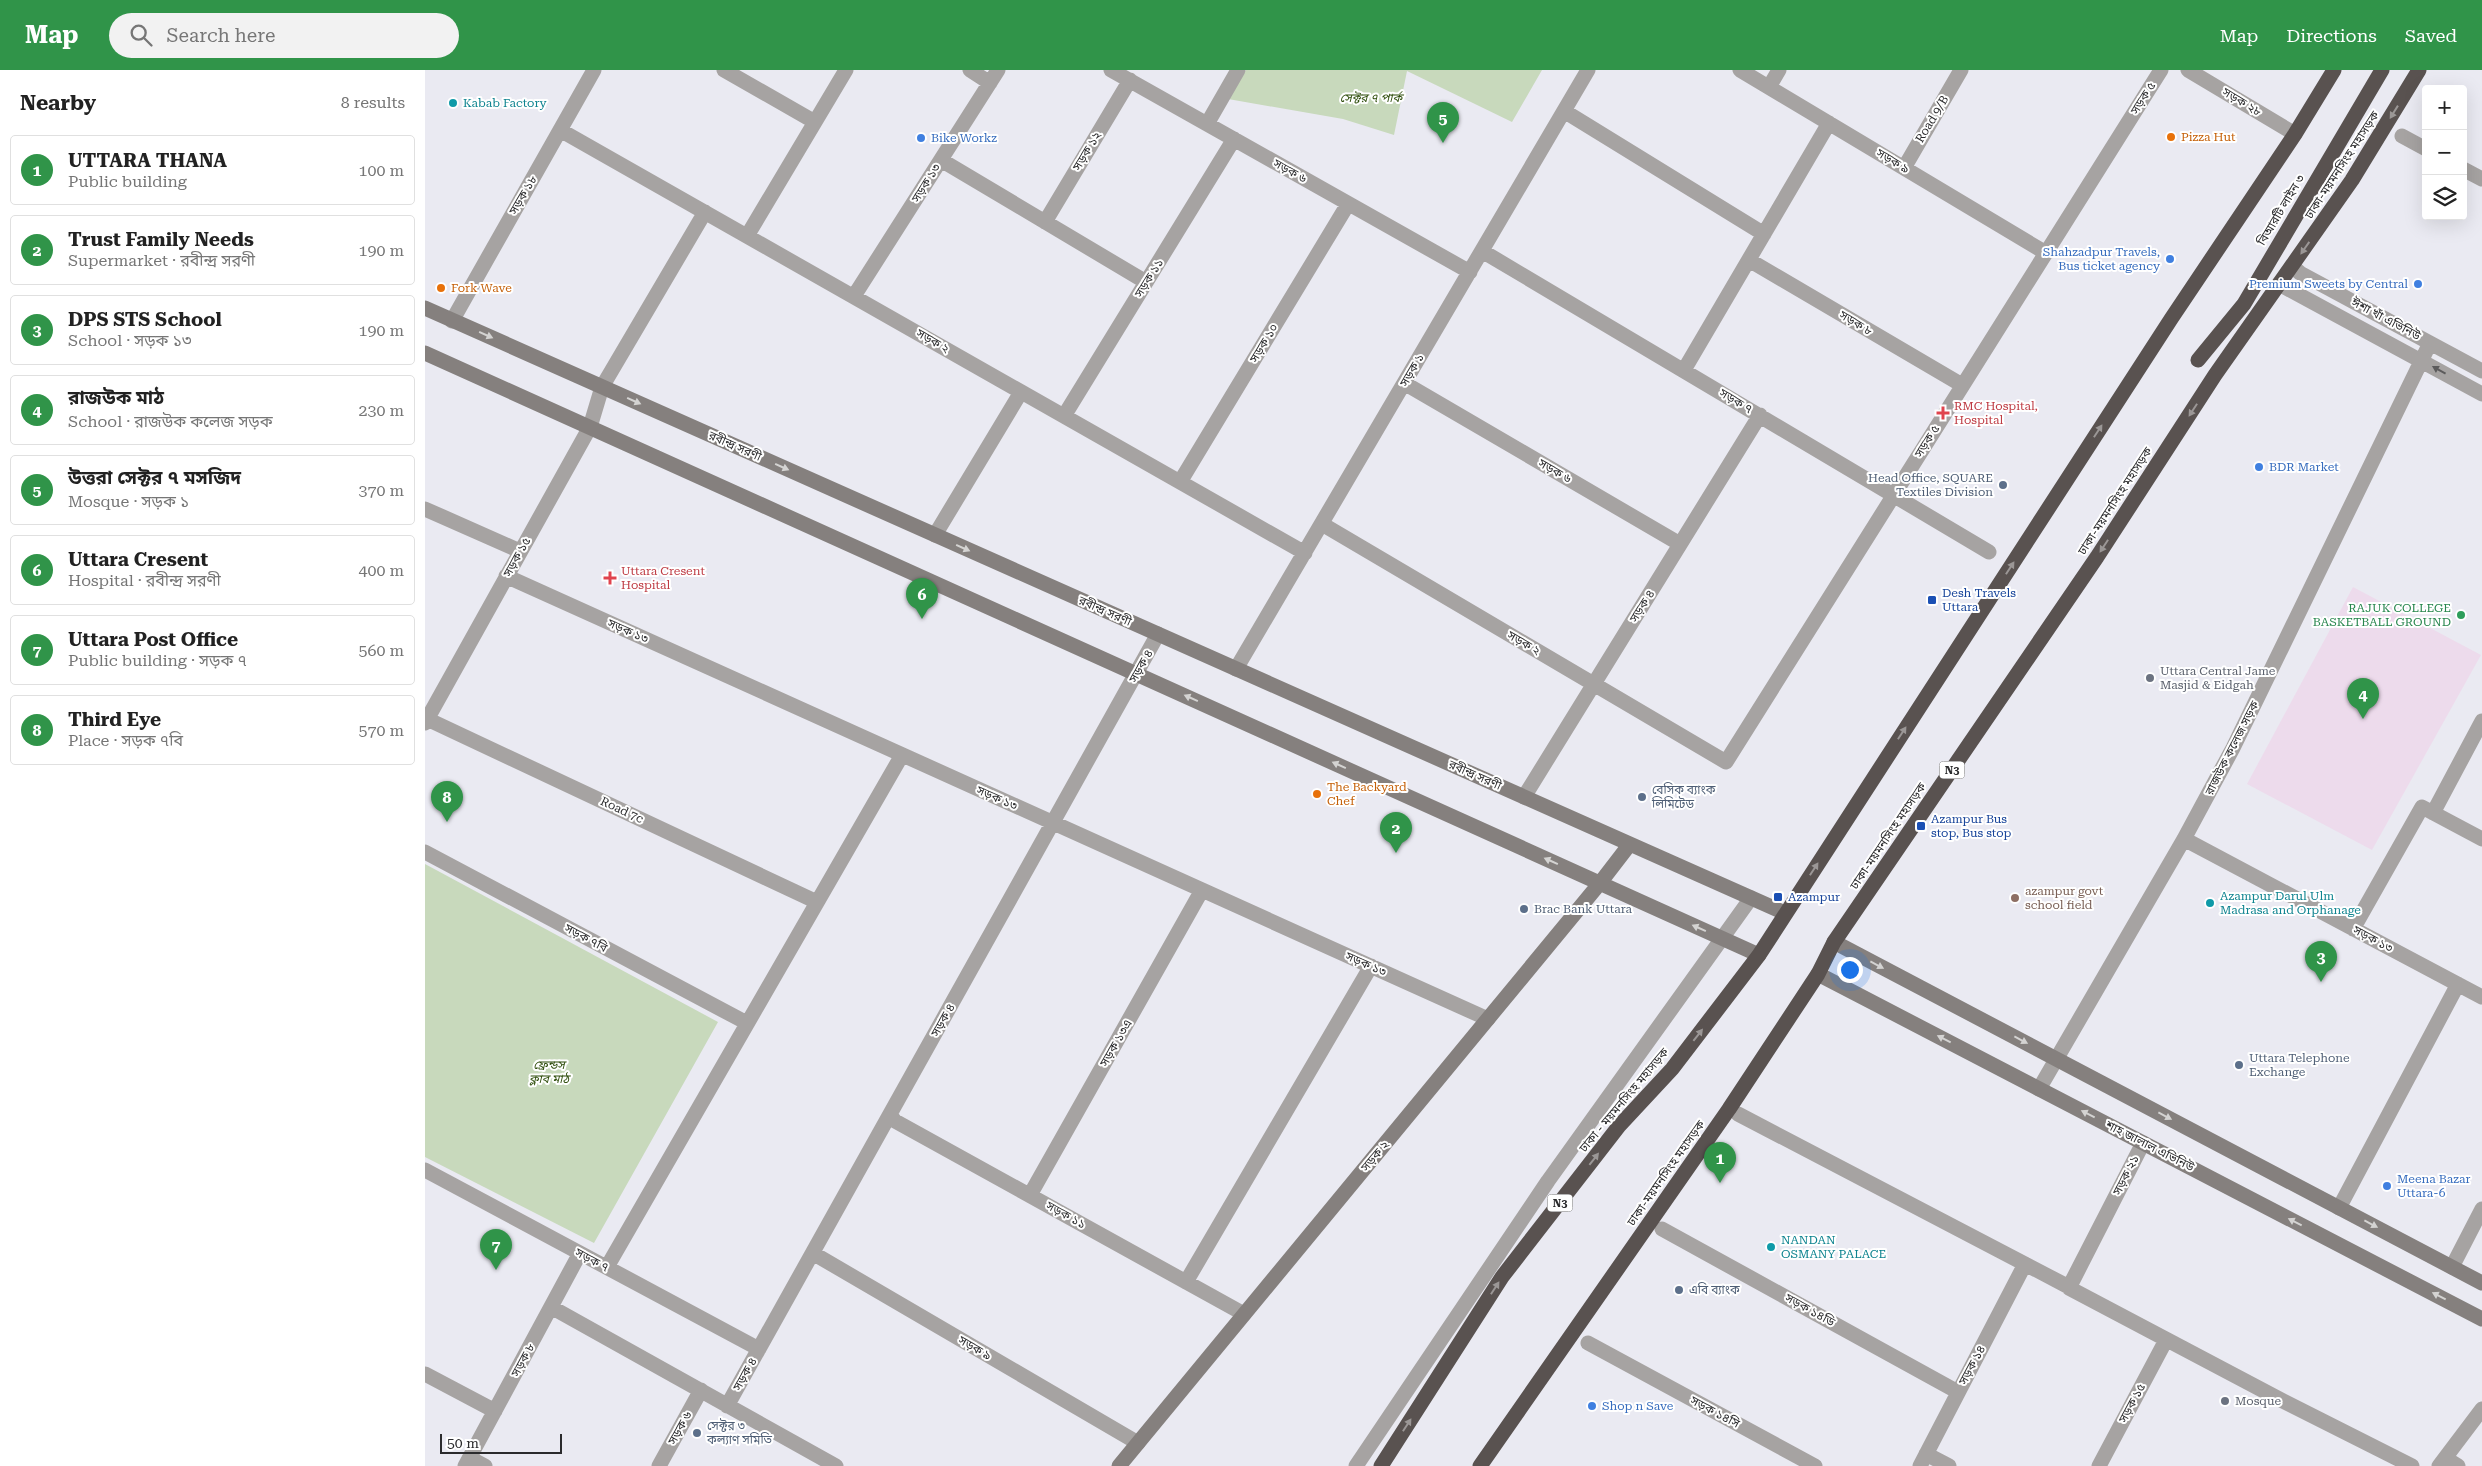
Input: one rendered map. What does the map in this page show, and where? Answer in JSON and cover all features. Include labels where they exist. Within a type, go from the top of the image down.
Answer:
[{"type":"highway","name":"N3","points":[[1759,955],[2171,320],[2295,134],[2334,70]]},
{"type":"highway","name":"বিআরটি লাইন ৩","points":[[2198,360],[2244,304],[2382,70]]},
{"type":"highway","name":"ঢাকা-ময়মনসিংহ মহাসড়ক","points":[[1479,1466],[1684,1174],[1818,974],[1834,942],[2097,557],[2211,381],[2352,180],[2419,70]]},
{"type":"highway","points":[[2211,381],[2244,304]]},
{"type":"highway","name":"ঢাকা - ময়মনসিংহ মহাসড়ক","points":[[1381,1466],[1502,1276],[1619,1126],[1672,1069],[1759,955]]},
{"type":"street","name":"সড়ক ১৮","points":[[452,321],[595,70]]},
{"type":"street","points":[[724,70],[815,122]]},
{"type":"street","points":[[747,236],[846,70]]},
{"type":"street","points":[[970,70],[994,76]]},
{"type":"street","name":"সড়ক ৬","points":[[1111,70],[1470,272]]},
{"type":"street","points":[[1207,124],[1238,70]]},
{"type":"street","name":"সড়ক ১","points":[[1236,669],[1588,70]]},
{"type":"street","name":"সড়ক ৯","points":[[1740,70],[2046,252]]},
{"type":"street","points":[[1769,87],[1779,70]]},
{"type":"street","name":"Road 9/B","points":[[1903,168],[1961,70]]},
{"type":"street","name":"সড়ক ৫","points":[[1726,762],[2161,70]]},
{"type":"street","name":"সড়ক ২৮","points":[[2188,70],[2209,75],[2295,134]]},
{"type":"street","name":"সড়ক ১৩","points":[[854,296],[994,76]]},
{"type":"street","name":"সড়ক ১২","points":[[1045,222],[1130,80]]},
{"type":"street","points":[[1564,112],[1764,234]]},
{"type":"street","points":[[1684,370],[1829,123]]},
{"type":"street","name":"সড়ক ২","points":[[560,130],[1305,553]]},
{"type":"street","points":[[2402,136],[2422,147]]},
{"type":"street","name":"সড়ক ১১","points":[[1064,416],[1234,139]]},
{"type":"street","points":[[941,160],[1146,282]]},
{"type":"street","points":[[2467,171],[2482,180]]},
{"type":"street","name":"সড়ক ১০","points":[[1180,482],[1348,204]]},
{"type":"street","name":"সড়ক ১৫","points":[[426,721],[590,427],[602,387],[705,212]]},
{"type":"street","name":"সড়ক ৭","points":[[1482,251],[1989,552]]},
{"type":"street","name":"সড়ক ৮","points":[[1749,260],[1962,386]]},
{"type":"street","name":"ঈশা খাঁ এভিনিউ","points":[[2292,266],[2300,273],[2482,371]]},
{"type":"street","points":[[2279,284],[2482,394]]},
{"type":"street","name":"রবীন্দ্র সরণী","points":[[425,308],[1785,913]]},
{"type":"street","name":"রাজউক কলেজ সড়ক","points":[[2039,1089],[2055,1058],[2183,839],[2233,748],[2430,343]]},
{"type":"street","points":[[425,353],[1759,955]]},
{"type":"street","name":"সড়ক ৬","points":[[1404,383],[1680,544]]},
{"type":"street","points":[[935,535],[1021,392]]},
{"type":"street","name":"সড়ক ৪","points":[[1524,797],[1760,415]]},
{"type":"street","points":[[425,510],[520,551]]},
{"type":"street","name":"সড়ক ২","points":[[1322,524],[1726,762]]},
{"type":"street","name":"সড়ক ১৩","points":[[506,576],[1488,1019]]},
{"type":"street","name":"সড়ক ৪","points":[[727,1406],[1158,634]]},
{"type":"street","points":[[2433,813],[2482,720]]},
{"type":"street","name":"Road 7c","points":[[426,721],[817,902]]},
{"type":"street","points":[[607,1267],[903,755]]},
{"type":"street","points":[[2353,929],[2422,807],[2482,840]]},
{"type":"street","name":"সড়ক ১৩","points":[[2183,839],[2482,997]]},
{"type":"street","name":"সড়ক ২","points":[[1119,1466],[1600,883],[1630,844]]},
{"type":"street","name":"সড়ক ৭বি","points":[[425,852],[747,1023]]},
{"type":"street","name":"সড়ক ১৩এ","points":[[1030,1195],[1203,890]]},
{"type":"street","points":[[1356,1466],[1548,1181],[1751,898]]},
{"type":"street","points":[[1834,942],[2482,1283]]},
{"type":"street","points":[[1186,1282],[1371,966]]},
{"type":"street","name":"শাহ জালাল এভিনিউ","points":[[1818,974],[2482,1319]]},
{"type":"street","points":[[2339,1208],[2457,984]]},
{"type":"street","name":"সড়ক ২১","points":[[1738,1114],[2069,1287],[2134,1160]]},
{"type":"street","name":"সড়ক ১১","points":[[890,1115],[895,1121],[1244,1314]]},
{"type":"street","name":"সড়ক ২১","points":[[2143,1142],[2069,1288],[2412,1466]]},
{"type":"street","name":"সড়ক ৭","points":[[425,1170],[759,1349]]},
{"type":"street","points":[[2452,1267],[2482,1209]]},
{"type":"street","name":"সড়ক ১৪ডি","points":[[1662,1229],[1958,1392]]},
{"type":"street","name":"সড়ক ৯","points":[[814,1250],[816,1255],[1138,1443]]},
{"type":"street","name":"সড়ক ৮","points":[[468,1462],[580,1253]]},
{"type":"street","name":"সড়ক ১৪","points":[[1923,1460],[2025,1264]]},
{"type":"street","points":[[551,1307],[836,1466]]},
{"type":"street","name":"সড়ক ১৫","points":[[2099,1466],[2166,1340]]},
{"type":"street","name":"সড়ক ১৪সি","points":[[1588,1343],[1815,1466]]},
{"type":"street","points":[[425,1374],[495,1411]]},
{"type":"street","name":"সড়ক ৬","points":[[659,1466],[701,1390]]},
{"type":"street","points":[[2459,1466],[2442,1462],[2482,1409]]},
{"type":"street","points":[[1923,1460],[1949,1466]]},
{"type":"street","points":[[468,1462],[485,1466]]},
{"type":"shaded area","points":[[2353,587],[2481,655],[2372,850],[2247,784]]},
{"type":"green space","name":"সেক্টর ৭ পার্ক","points":[[1246,70],[1542,70],[1512,122],[1407,71],[1394,135],[1343,119],[1228,99]]},
{"type":"green space","name":"ফ্রেন্ডস ক্লাব মাঠ","points":[[425,864],[718,1022],[594,1243],[425,1157]]},
{"type":"place","name":"Kabab Factory","points":[[453,103]]},
{"type":"place","name":"Pizza Hut","points":[[2171,137]]},
{"type":"place","name":"Bike Workz","points":[[921,138]]},
{"type":"place","name":"উত্তরা সেক্টর ৭ মসজিদ","points":[[1443,143]]},
{"type":"place","name":"Shahzadpur Travels, Bus ticket agency","points":[[2170,259]]},
{"type":"place","name":"Premium Sweets by Central","points":[[2418,284]]},
{"type":"place","name":"Fork Wave","points":[[441,288]]},
{"type":"place","name":"RMC Hospital, Hospital","points":[[1943,413]]},
{"type":"place","name":"BDR Market","points":[[2259,467]]},
{"type":"place","name":"Head Office, SQUARE Textiles Division","points":[[2003,485]]},
{"type":"place","name":"Uttara Cresent Hospital","points":[[610,578]]},
{"type":"place","name":"Desh Travels Uttara","points":[[1932,600]]},
{"type":"place","name":"RAJUK COLLEGE BASKETBALL GROUND","points":[[2461,615]]},
{"type":"place","name":"Uttara Cresent","points":[[922,619]]},
{"type":"place","name":"Uttara Central Jame Masjid & Eidgah","points":[[2150,678]]},
{"type":"place","name":"রাজউক মাঠ","points":[[2363,719]]},
{"type":"place","name":"The Backyard Chef","points":[[1317,794]]},
{"type":"place","name":"বেসিক ব্যাংক লিমিটেড","points":[[1642,797]]},
{"type":"place","name":"Third Eye","points":[[447,822]]},
{"type":"place","name":"Azampur Bus stop, Bus stop","points":[[1921,826]]},
{"type":"place","name":"Trust Family Needs","points":[[1396,853]]},
{"type":"place","name":"Azampur","points":[[1778,897]]},
{"type":"place","name":"azampur govt school field","points":[[2015,898]]},
{"type":"place","name":"Azampur Darul Ulm Madrasa and Orphanage","points":[[2210,903]]},
{"type":"place","name":"Brac Bank Uttara","points":[[1524,909]]},
{"type":"place","name":"DPS STS School","points":[[2321,982]]},
{"type":"place","name":"Uttara Telephone Exchange","points":[[2239,1065]]},
{"type":"place","name":"UTTARA THANA","points":[[1720,1183]]},
{"type":"place","name":"Meena Bazar Uttara-6","points":[[2387,1186]]},
{"type":"place","name":"NANDAN OSMANY PALACE","points":[[1771,1247]]},
{"type":"place","name":"Uttara Post Office","points":[[496,1270]]},
{"type":"place","name":"এবি ব্যাংক","points":[[1679,1290]]},
{"type":"place","name":"Mosque","points":[[2225,1401]]},
{"type":"place","name":"Shop n Save","points":[[1592,1406]]},
{"type":"place","name":"সেক্টর ৩ কল্যাণ সমিতি","points":[[697,1433]]}]
